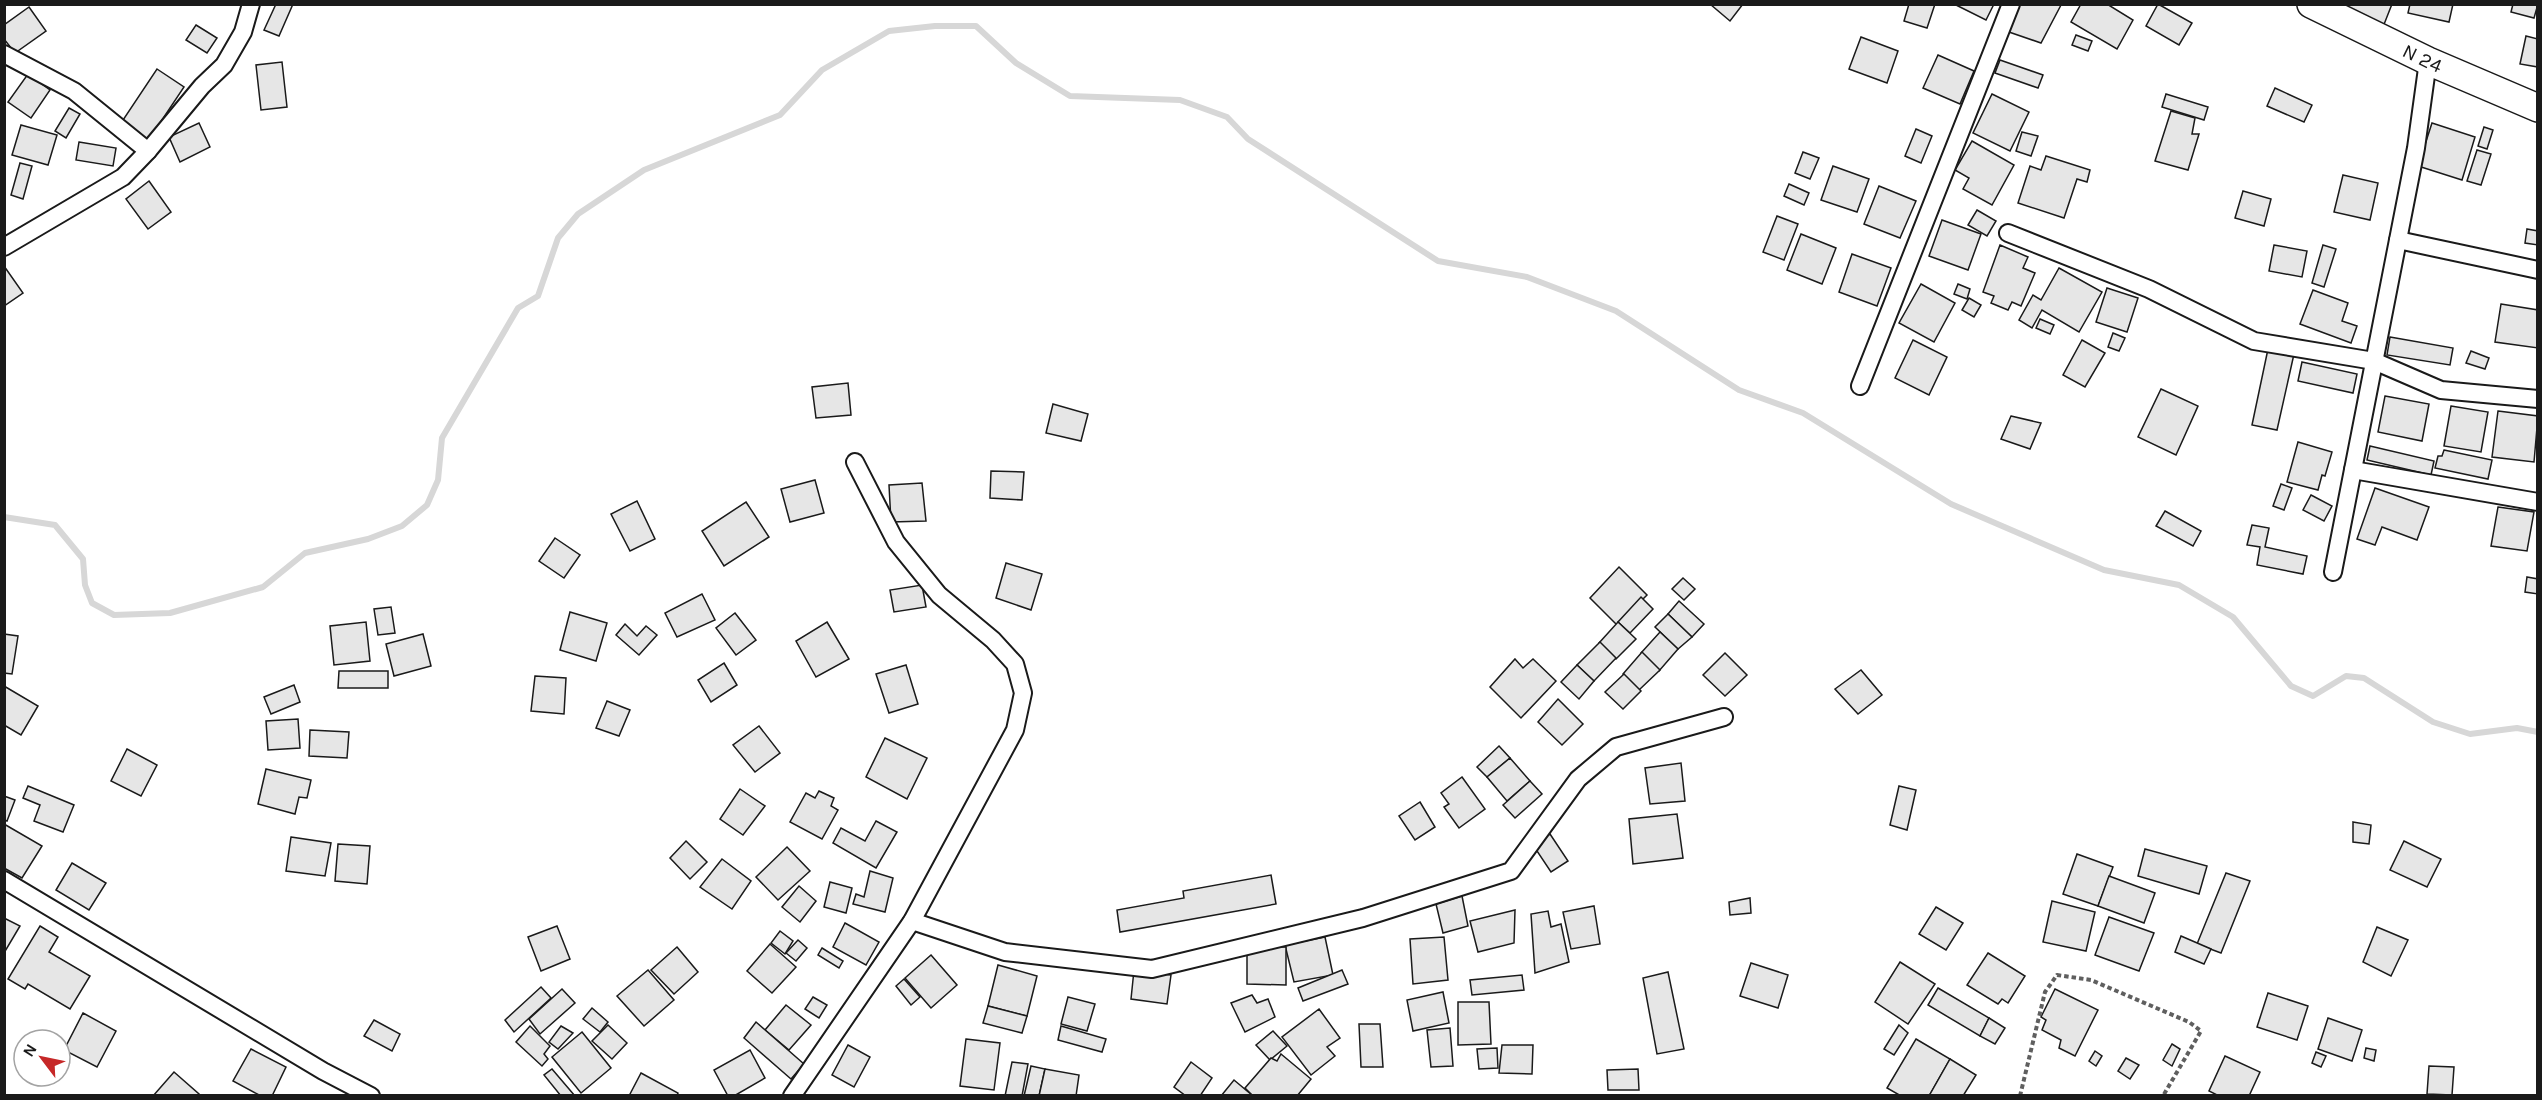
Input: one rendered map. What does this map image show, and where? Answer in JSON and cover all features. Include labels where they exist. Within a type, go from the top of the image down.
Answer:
[{"type":"main road","name":"N 24","points":[[2311,4],[2428,62],[2538,108]]},
{"type":"street","points":[[4,247],[123,177],[148,151],[201,86],[224,65],[243,32],[251,4]]},
{"type":"street","points":[[1860,386],[2011,4]]},
{"type":"street","points":[[4,54],[74,91],[148,151]]},
{"type":"street","points":[[2334,572],[2416,148],[2428,62]]},
{"type":"street","points":[[2008,233],[2149,289],[2254,341],[2374,361],[2441,390],[2538,399]]},
{"type":"street","points":[[2398,240],[2538,270]]},
{"type":"street","points":[[792,1095],[912,921],[1016,730],[1023,693],[1015,664],[993,640],[939,595],[896,542],[855,462]]},
{"type":"street","points":[[2353,470],[2538,502]]},
{"type":"street","points":[[912,921],[1005,952],[1152,969],[1363,918],[1511,870],[1578,779],[1616,747],[1724,717]]},
{"type":"street","points":[[4,880],[365,1095]]},
{"type":"path","points":[[2020,1095],[2045,992],[2057,975],[2091,980],[2189,1022],[2201,1031],[2163,1095]]},
{"type":"building","points":[[276,4],[293,4],[279,36],[264,30]]},
{"type":"building","points":[[1710,4],[1743,4],[1730,21]]},
{"type":"building","points":[[1909,4],[1935,4],[1927,28],[1904,21]]},
{"type":"building","points":[[1954,4],[1994,4],[1986,20]]},
{"type":"building","points":[[2017,4],[2061,5],[2041,43],[2006,31]]},
{"type":"building","points":[[2081,4],[2107,4],[2133,20],[2117,49],[2071,22]]},
{"type":"building","points":[[2158,4],[2192,23],[2179,45],[2146,26]]},
{"type":"building","points":[[2342,4],[2392,4],[2383,27]]},
{"type":"building","points":[[2410,4],[2453,4],[2449,22],[2408,13]]},
{"type":"building","points":[[2513,4],[2538,4],[2534,18],[2511,12]]},
{"type":"building","points":[[29,7],[46,31],[15,53],[4,39],[4,25]]},
{"type":"building","points":[[196,25],[217,38],[207,53],[186,40]]},
{"type":"building","points":[[2076,35],[2092,41],[2088,51],[2072,45]]},
{"type":"building","points":[[2526,36],[2538,39],[2538,67],[2520,64]]},
{"type":"building","points":[[1861,37],[1898,51],[1887,83],[1849,69]]},
{"type":"building","points":[[1938,55],[1974,71],[1960,104],[1923,88]]},
{"type":"building","points":[[2000,60],[2043,75],[2038,88],[1995,73]]},
{"type":"building","points":[[282,62],[287,107],[261,110],[256,65]]},
{"type":"building","points":[[157,69],[184,87],[148,141],[121,123]]},
{"type":"building","points":[[28,74],[50,90],[31,118],[8,102]]},
{"type":"building","points":[[2275,88],[2312,105],[2304,122],[2267,106]]},
{"type":"building","points":[[1992,94],[2029,112],[2010,151],[1973,133]]},
{"type":"building","points":[[2166,94],[2208,107],[2204,120],[2162,107]]},
{"type":"building","points":[[69,108],[80,114],[66,138],[55,131]]},
{"type":"building","points":[[2171,111],[2195,118],[2192,134],[2199,134],[2188,170],[2155,161]]},
{"type":"building","points":[[199,123],[210,147],[180,162],[169,137]]},
{"type":"building","points":[[2432,123],[2475,137],[2462,180],[2418,166]]},
{"type":"building","points":[[21,125],[57,135],[48,165],[12,155]]},
{"type":"building","points":[[2484,127],[2493,130],[2487,149],[2478,146]]},
{"type":"building","points":[[1916,129],[1932,136],[1921,163],[1905,156]]},
{"type":"building","points":[[2022,132],[2038,136],[2031,156],[2016,151]]},
{"type":"building","points":[[1972,141],[2014,165],[1992,205],[1963,189],[1969,178],[1955,170]]},
{"type":"building","points":[[79,142],[116,148],[113,166],[76,160]]},
{"type":"building","points":[[2477,150],[2491,154],[2481,185],[2467,181]]},
{"type":"building","points":[[1803,152],[1819,158],[1810,179],[1795,173]]},
{"type":"building","points":[[2046,156],[2090,170],[2087,182],[2077,179],[2064,218],[2018,203],[2030,166],[2041,170]]},
{"type":"building","points":[[20,163],[32,166],[23,199],[11,195]]},
{"type":"building","points":[[1833,166],[1869,179],[1857,212],[1821,200]]},
{"type":"building","points":[[2343,175],[2378,183],[2370,220],[2334,212]]},
{"type":"building","points":[[149,181],[171,212],[148,229],[126,199]]},
{"type":"building","points":[[1789,184],[1809,193],[1804,205],[1784,196]]},
{"type":"building","points":[[1879,186],[1916,201],[1900,238],[1864,224]]},
{"type":"building","points":[[2243,191],[2271,199],[2264,226],[2235,218]]},
{"type":"building","points":[[1977,210],[1996,221],[1987,236],[1968,225]]},
{"type":"building","points":[[1777,216],[1798,224],[1784,260],[1763,252]]},
{"type":"building","points":[[1942,220],[1981,234],[1968,270],[1929,256]]},
{"type":"building","points":[[2527,229],[2538,231],[2538,245],[2525,243]]},
{"type":"building","points":[[1801,234],[1836,248],[1822,284],[1787,270]]},
{"type":"building","points":[[2000,245],[2028,257],[2023,268],[2035,273],[2021,306],[2012,302],[2008,310],[1991,303],[1994,296],[1983,292]]},
{"type":"building","points":[[2274,245],[2307,251],[2302,277],[2269,271]]},
{"type":"building","points":[[2323,245],[2336,249],[2324,287],[2312,283]]},
{"type":"building","points":[[1852,254],[1891,268],[1877,306],[1839,292]]},
{"type":"building","points":[[4,266],[23,293],[4,306]]},
{"type":"building","points":[[2059,268],[2102,292],[2079,332],[2042,310],[2032,328],[2019,320],[2033,295],[2041,300]]},
{"type":"building","points":[[1921,284],[1955,303],[1934,342],[1899,323]]},
{"type":"building","points":[[1958,284],[1970,289],[1967,299],[1954,294]]},
{"type":"building","points":[[2107,288],[2138,298],[2127,332],[2096,322]]},
{"type":"building","points":[[2313,290],[2348,303],[2342,321],[2357,326],[2351,343],[2300,324]]},
{"type":"building","points":[[1969,298],[1981,305],[1974,317],[1962,310]]},
{"type":"building","points":[[2501,304],[2538,310],[2538,348],[2495,342]]},
{"type":"building","points":[[2040,319],[2054,325],[2050,334],[2036,328]]},
{"type":"building","points":[[2113,333],[2125,338],[2119,351],[2108,347]]},
{"type":"building","points":[[2390,337],[2453,348],[2450,365],[2387,355]]},
{"type":"building","points":[[1913,340],[1947,357],[1929,395],[1895,378]]},
{"type":"building","points":[[2082,340],[2105,353],[2085,387],[2063,375]]},
{"type":"building","points":[[2268,349],[2294,354],[2277,430],[2252,425]]},
{"type":"building","points":[[2471,351],[2489,358],[2485,369],[2466,363]]},
{"type":"building","points":[[2302,362],[2357,374],[2353,393],[2298,381]]},
{"type":"building","points":[[848,383],[851,415],[816,418],[812,387]]},
{"type":"building","points":[[2161,389],[2198,406],[2176,455],[2138,437]]},
{"type":"building","points":[[2385,396],[2429,404],[2422,441],[2378,432]]},
{"type":"building","points":[[1053,404],[1088,414],[1081,441],[1046,433]]},
{"type":"building","points":[[2451,406],[2488,412],[2481,452],[2444,446]]},
{"type":"building","points":[[2498,411],[2538,416],[2534,462],[2492,457]]},
{"type":"building","points":[[2011,416],[2041,423],[2030,449],[2001,439]]},
{"type":"building","points":[[2298,442],[2332,452],[2318,490],[2287,482]]},
{"type":"building","points":[[2370,446],[2434,461],[2431,475],[2367,460]]},
{"type":"building","points":[[2444,450],[2492,460],[2488,479],[2435,468],[2438,456],[2442,456]]},
{"type":"building","points":[[991,471],[1024,472],[1022,500],[990,498]]},
{"type":"building","points":[[815,480],[824,513],[790,522],[781,489]]},
{"type":"building","points":[[922,483],[926,521],[891,522],[889,485]]},
{"type":"building","points":[[2281,484],[2292,488],[2284,510],[2273,506]]},
{"type":"building","points":[[2375,488],[2429,507],[2417,540],[2382,527],[2375,545],[2357,539]]},
{"type":"building","points":[[2311,495],[2332,506],[2324,521],[2303,510]]},
{"type":"building","points":[[637,501],[655,539],[630,551],[611,514]]},
{"type":"building","points":[[746,502],[769,537],[724,566],[702,531]]},
{"type":"building","points":[[2498,507],[2534,512],[2527,551],[2491,546]]},
{"type":"building","points":[[2165,511],[2201,531],[2193,546],[2156,526]]},
{"type":"building","points":[[2252,525],[2269,528],[2265,547],[2307,556],[2303,574],[2257,565],[2260,547],[2247,545]]},
{"type":"building","points":[[555,538],[580,555],[564,578],[539,561]]},
{"type":"building","points":[[1006,563],[1042,574],[1031,610],[996,598]]},
{"type":"building","points":[[1619,567],[1647,595],[1617,625],[1590,598]]},
{"type":"building","points":[[2527,577],[2538,579],[2538,594],[2525,592]]},
{"type":"building","points":[[1683,578],[1695,589],[1684,600],[1672,589]]},
{"type":"building","points":[[922,585],[926,607],[894,612],[890,590]]},
{"type":"building","points":[[702,594],[715,620],[677,637],[665,613]]},
{"type":"building","points":[[1641,597],[1653,609],[1630,633],[1618,622]]},
{"type":"building","points":[[1679,601],[1704,624],[1692,637],[1668,614]]},
{"type":"building","points":[[391,607],[395,633],[378,635],[374,609]]},
{"type":"building","points":[[570,612],[607,623],[596,661],[560,650]]},
{"type":"building","points":[[735,613],[756,640],[736,655],[716,628]]},
{"type":"building","points":[[1668,614],[1692,637],[1678,649],[1655,627]]},
{"type":"building","points":[[366,622],[370,661],[334,665],[330,626]]},
{"type":"building","points":[[827,622],[849,659],[816,677],[796,641]]},
{"type":"building","points":[[1618,622],[1636,639],[1616,659],[1599,643]]},
{"type":"building","points":[[625,624],[637,636],[646,626],[657,635],[639,655],[616,635]]},
{"type":"building","points":[[1660,632],[1678,649],[1659,671],[1641,653]]},
{"type":"building","points":[[4,634],[18,636],[12,674],[4,673]]},
{"type":"building","points":[[423,634],[431,666],[394,676],[386,644]]},
{"type":"building","points":[[1600,642],[1616,658],[1594,681],[1577,665]]},
{"type":"building","points":[[1642,652],[1660,670],[1639,690],[1623,674]]},
{"type":"building","points":[[1725,653],[1747,675],[1725,696],[1703,675]]},
{"type":"building","points":[[1515,659],[1523,668],[1533,659],[1556,681],[1521,718],[1490,687]]},
{"type":"building","points":[[724,663],[737,685],[711,702],[698,680]]},
{"type":"building","points":[[906,665],[918,704],[889,713],[876,674]]},
{"type":"building","points":[[1577,665],[1594,681],[1579,699],[1561,682]]},
{"type":"building","points":[[1861,670],[1882,695],[1858,714],[1835,689]]},
{"type":"building","points":[[339,671],[388,671],[388,688],[338,688]]},
{"type":"building","points":[[1624,674],[1641,691],[1623,709],[1605,692]]},
{"type":"building","points":[[535,676],[566,678],[564,714],[531,711]]},
{"type":"building","points":[[294,685],[300,702],[271,714],[264,697]]},
{"type":"building","points":[[4,686],[38,706],[21,735],[4,725]]},
{"type":"building","points":[[1558,699],[1583,724],[1562,745],[1538,722]]},
{"type":"building","points":[[607,701],[630,710],[619,736],[596,728]]},
{"type":"building","points":[[298,719],[300,748],[268,750],[266,721]]},
{"type":"building","points":[[759,726],[780,753],[755,772],[733,745]]},
{"type":"building","points":[[310,730],[349,732],[347,758],[309,756]]},
{"type":"building","points":[[885,738],[927,758],[907,799],[866,777]]},
{"type":"building","points":[[1499,746],[1510,758],[1487,777],[1477,767]]},
{"type":"building","points":[[127,749],[157,765],[141,796],[111,781]]},
{"type":"building","points":[[1510,758],[1530,781],[1507,801],[1487,777]]},
{"type":"building","points":[[1681,763],[1685,801],[1650,804],[1645,768]]},
{"type":"building","points":[[266,769],[311,780],[307,798],[299,797],[295,814],[258,804]]},
{"type":"building","points":[[1462,777],[1485,809],[1459,828],[1444,807],[1449,804],[1441,793]]},
{"type":"building","points":[[1530,781],[1542,794],[1515,818],[1503,805]]},
{"type":"building","points":[[28,786],[74,805],[63,832],[34,821],[40,805],[23,798]]},
{"type":"building","points":[[1899,786],[1916,790],[1907,830],[1890,825]]},
{"type":"building","points":[[740,789],[765,806],[743,835],[720,819]]},
{"type":"building","points":[[819,791],[834,798],[831,806],[838,810],[822,839],[790,822],[806,793],[815,798]]},
{"type":"building","points":[[4,796],[15,800],[7,821],[4,820]]},
{"type":"building","points":[[1420,802],[1435,827],[1415,840],[1399,816]]},
{"type":"building","points":[[1677,814],[1683,858],[1633,864],[1629,819]]},
{"type":"building","points":[[876,821],[897,832],[876,868],[833,843],[841,828],[865,841]]},
{"type":"building","points":[[2353,822],[2371,825],[2369,844],[2353,842]]},
{"type":"building","points":[[4,824],[42,846],[22,878],[4,868]]},
{"type":"building","points":[[1550,834],[1568,861],[1551,872],[1533,845]]},
{"type":"building","points":[[291,837],[331,843],[325,876],[286,871]]},
{"type":"building","points":[[686,841],[707,862],[690,879],[670,858]]},
{"type":"building","points":[[2404,841],[2441,859],[2427,887],[2390,870]]},
{"type":"building","points":[[338,844],[370,846],[367,884],[335,881]]},
{"type":"building","points":[[787,847],[810,871],[778,900],[756,877]]},
{"type":"building","points":[[2145,849],[2207,866],[2199,894],[2138,876]]},
{"type":"building","points":[[2077,854],[2113,867],[2098,906],[2063,894]]},
{"type":"building","points":[[722,859],[751,881],[732,909],[700,887]]},
{"type":"building","points":[[72,863],[106,883],[89,910],[56,890]]},
{"type":"building","points":[[870,871],[893,878],[885,912],[853,904],[856,894],[864,897]]},
{"type":"building","points":[[2226,873],[2250,881],[2221,953],[2197,944]]},
{"type":"building","points":[[1271,875],[1276,904],[1120,932],[1117,910],[1184,898],[1183,891]]},
{"type":"building","points":[[2109,876],[2155,893],[2144,923],[2098,906]]},
{"type":"building","points":[[830,882],[852,888],[846,913],[824,907]]},
{"type":"building","points":[[799,886],[816,901],[800,922],[782,907]]},
{"type":"building","points":[[1462,896],[1468,926],[1443,933],[1436,904]]},
{"type":"building","points":[[1750,898],[1751,913],[1730,915],[1729,902]]},
{"type":"building","points":[[2052,901],[2095,912],[2086,951],[2043,942]]},
{"type":"building","points":[[1594,906],[1600,944],[1571,949],[1563,912]]},
{"type":"building","points":[[1936,907],[1963,923],[1946,950],[1919,934]]},
{"type":"building","points":[[1515,910],[1514,943],[1478,952],[1470,921]]},
{"type":"building","points":[[1548,911],[1551,927],[1561,924],[1569,962],[1535,973],[1531,914]]},
{"type":"building","points":[[2109,917],[2154,933],[2139,971],[2095,955]]},
{"type":"building","points":[[4,918],[20,926],[4,953]]},
{"type":"building","points":[[845,923],[879,942],[866,965],[833,947]]},
{"type":"building","points":[[40,926],[58,937],[49,952],[90,976],[70,1009],[28,984],[25,989],[8,979]]},
{"type":"building","points":[[557,926],[570,959],[541,971],[528,937]]},
{"type":"building","points":[[2377,927],[2408,940],[2391,976],[2363,962]]},
{"type":"building","points":[[780,931],[793,941],[785,954],[771,943]]},
{"type":"building","points":[[2181,936],[2211,949],[2204,964],[2175,952]]},
{"type":"building","points":[[1325,937],[1333,975],[1294,982],[1285,945]]},
{"type":"building","points":[[1444,937],[1448,980],[1413,984],[1410,939]]},
{"type":"building","points":[[798,940],[807,948],[796,961],[786,953]]},
{"type":"building","points":[[770,944],[796,967],[772,993],[747,971]]},
{"type":"building","points":[[677,947],[698,972],[674,994],[651,970]]},
{"type":"building","points":[[1247,947],[1286,947],[1286,985],[1247,984]]},
{"type":"building","points":[[822,948],[843,961],[839,968],[818,955]]},
{"type":"building","points":[[1988,953],[2025,976],[2008,1003],[2002,999],[1998,1004],[1967,985]]},
{"type":"building","points":[[931,955],[957,985],[931,1008],[905,978]]},
{"type":"building","points":[[1900,962],[1935,984],[1908,1024],[1875,1002]]},
{"type":"building","points":[[1751,963],[1788,975],[1778,1008],[1740,996]]},
{"type":"building","points":[[998,965],[1037,976],[1027,1016],[988,1006]]},
{"type":"building","points":[[648,970],[674,1000],[644,1026],[617,996]]},
{"type":"building","points":[[1134,970],[1171,975],[1167,1004],[1131,999]]},
{"type":"building","points":[[1342,970],[1348,984],[1303,1001],[1298,988]]},
{"type":"building","points":[[1668,972],[1684,1049],[1657,1054],[1643,978]]},
{"type":"building","points":[[1522,975],[1524,990],[1472,995],[1470,980]]},
{"type":"building","points":[[904,979],[920,997],[911,1005],[896,986]]},
{"type":"building","points":[[541,987],[551,998],[514,1032],[505,1020]]},
{"type":"building","points":[[1938,988],[1989,1018],[1980,1036],[1928,1005]]},
{"type":"building","points":[[562,989],[575,1003],[540,1034],[529,1019]]},
{"type":"building","points":[[2055,989],[2098,1010],[2075,1056],[2059,1048],[2061,1040],[2042,1030],[2046,1020],[2041,1017]]},
{"type":"building","points":[[1443,992],[1449,1023],[1413,1031],[1407,1000]]},
{"type":"building","points":[[2268,993],[2308,1006],[2297,1040],[2257,1027]]},
{"type":"building","points":[[1252,995],[1257,1003],[1268,999],[1275,1017],[1245,1032],[1231,1003]]},
{"type":"building","points":[[813,997],[827,1005],[819,1018],[805,1009]]},
{"type":"building","points":[[1068,997],[1095,1004],[1087,1031],[1061,1024]]},
{"type":"building","points":[[1458,1002],[1489,1002],[1491,1044],[1458,1045]]},
{"type":"building","points":[[786,1005],[811,1025],[789,1050],[765,1030]]},
{"type":"building","points":[[988,1006],[1027,1016],[1022,1033],[983,1023]]},
{"type":"building","points":[[592,1008],[608,1022],[600,1032],[583,1019]]},
{"type":"building","points":[[1319,1009],[1340,1038],[1327,1047],[1335,1056],[1311,1075],[1282,1037]]},
{"type":"building","points":[[83,1013],[116,1031],[97,1067],[72,1054],[72,1034]]},
{"type":"building","points":[[1989,1018],[2005,1028],[1995,1044],[1980,1036]]},
{"type":"building","points":[[2328,1018],[2362,1030],[2352,1061],[2318,1049]]},
{"type":"building","points":[[374,1020],[400,1034],[392,1051],[364,1036]]},
{"type":"building","points":[[756,1022],[804,1064],[791,1079],[744,1038]]},
{"type":"building","points":[[1359,1024],[1380,1024],[1383,1067],[1361,1067]]},
{"type":"building","points":[[608,1025],[627,1043],[612,1059],[592,1041]]},
{"type":"building","points":[[1899,1025],[1908,1033],[1894,1055],[1884,1049]]},
{"type":"building","points":[[530,1026],[550,1046],[544,1054],[548,1059],[542,1066],[516,1042]]},
{"type":"building","points":[[561,1026],[573,1033],[558,1049],[549,1042]]},
{"type":"building","points":[[1061,1026],[1106,1039],[1102,1052],[1058,1040]]},
{"type":"building","points":[[1450,1028],[1453,1066],[1431,1067],[1427,1030]]},
{"type":"building","points":[[1273,1031],[1287,1046],[1270,1060],[1256,1045]]},
{"type":"building","points":[[582,1032],[611,1068],[581,1093],[552,1057]]},
{"type":"building","points":[[966,1039],[1000,1043],[994,1090],[960,1086]]},
{"type":"building","points":[[1916,1039],[1950,1059],[1929,1096],[1901,1096],[1887,1088]]},
{"type":"building","points":[[2172,1044],[2180,1049],[2172,1066],[2163,1060]]},
{"type":"building","points":[[848,1045],[870,1057],[854,1087],[832,1075]]},
{"type":"building","points":[[1502,1045],[1533,1045],[1532,1074],[1499,1073]]},
{"type":"building","points":[[1497,1048],[1498,1068],[1479,1069],[1477,1049]]},
{"type":"building","points":[[2366,1048],[2376,1050],[2374,1061],[2364,1058]]},
{"type":"building","points":[[251,1049],[286,1067],[272,1096],[261,1096],[233,1081]]},
{"type":"building","points":[[750,1050],[765,1078],[734,1096],[728,1096],[714,1070]]},
{"type":"building","points":[[2095,1051],[2102,1056],[2096,1066],[2089,1061]]},
{"type":"building","points":[[2316,1052],[2326,1056],[2321,1067],[2312,1063]]},
{"type":"building","points":[[1281,1054],[1311,1079],[1297,1096],[1253,1096],[1245,1088],[1271,1058],[1277,1061]]},
{"type":"building","points":[[2225,1056],[2260,1072],[2249,1096],[2219,1096],[2209,1091]]},
{"type":"building","points":[[2126,1058],[2139,1065],[2130,1079],[2118,1071]]},
{"type":"building","points":[[1950,1059],[1976,1075],[1963,1096],[1929,1096]]},
{"type":"building","points":[[1012,1062],[1028,1064],[1022,1096],[1005,1096]]},
{"type":"building","points":[[1191,1062],[1212,1078],[1200,1096],[1186,1096],[1174,1087]]},
{"type":"building","points":[[1031,1066],[1045,1069],[1039,1096],[1024,1096]]},
{"type":"building","points":[[2429,1066],[2454,1067],[2452,1095],[2427,1094]]},
{"type":"building","points":[[552,1069],[575,1096],[561,1096],[544,1075]]},
{"type":"building","points":[[1045,1069],[1079,1075],[1076,1096],[1039,1096]]},
{"type":"building","points":[[1638,1069],[1639,1090],[1608,1090],[1607,1070]]},
{"type":"building","points":[[174,1072],[199,1094],[198,1096],[153,1096]]},
{"type":"building","points":[[641,1073],[678,1093],[677,1096],[629,1096]]},
{"type":"building","points":[[1234,1080],[1253,1096],[1221,1096]]},
{"type":"waterway","points":[[4,517],[55,525],[83,559],[85,585],[92,603],[114,615],[170,613],[263,587],[305,553],[368,539],[402,526],[427,505],[438,480],[442,438],[518,308],[538,296],[558,238],[578,214],[644,170],[780,115],[822,70],[889,31],[935,26],[976,26],[1016,63],[1070,96],[1180,100],[1227,117],[1248,139],[1438,261],[1527,277],[1616,311],[1739,390],[1803,413],[1951,504],[2104,570],[2179,585],[2233,617],[2291,686],[2313,696],[2346,676],[2364,678],[2433,722],[2470,734],[2517,728],[2538,732]]}]
